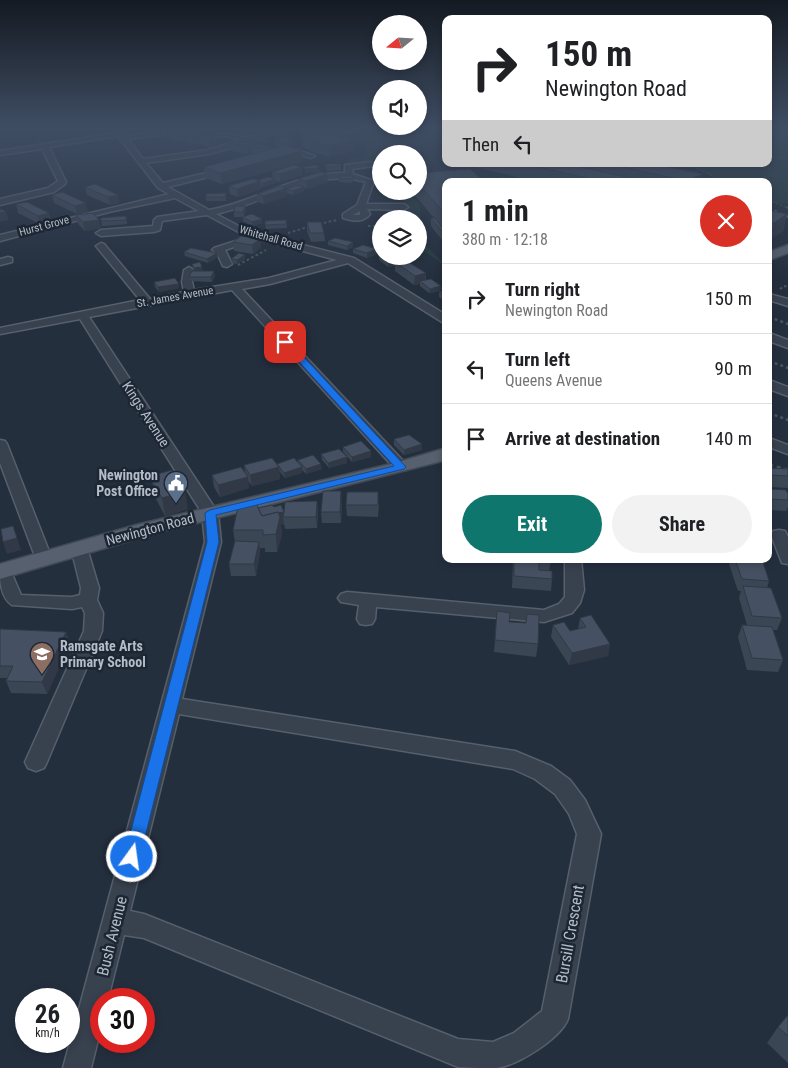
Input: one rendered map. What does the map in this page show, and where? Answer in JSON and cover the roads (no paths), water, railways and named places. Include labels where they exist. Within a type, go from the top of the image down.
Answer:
[{"type":"main road","points":[[772,255],[788,249]]},
{"type":"main road","name":"Newington Road","points":[[2,571],[210,513],[401,467],[442,455]]},
{"type":"street","points":[[0,202],[51,190],[62,182],[60,178]]},
{"type":"street","name":"Whitehall Road","points":[[154,178],[161,186],[234,228],[258,237],[350,260],[442,318]]},
{"type":"street","points":[[161,186],[195,178]]},
{"type":"street","points":[[101,233],[154,229],[158,228],[158,220],[160,219],[208,213],[311,179],[325,178]]},
{"type":"street","points":[[348,217],[359,218],[365,216],[361,206],[370,181],[355,178]]},
{"type":"street","name":"Hurst Grove","points":[[0,238],[108,210],[176,195]]},
{"type":"street","points":[[361,206],[404,207]]},
{"type":"street","points":[[227,264],[219,250],[258,237]]},
{"type":"street","points":[[101,246],[147,302]]},
{"type":"street","name":"St. James Avenue","points":[[0,331],[190,294],[270,281],[350,260]]},
{"type":"street","points":[[189,270],[187,282],[190,294]]},
{"type":"street","points":[[234,286],[401,467]]},
{"type":"street","points":[[772,298],[788,303]]},
{"type":"street","name":"Kings Avenue","points":[[82,314],[210,513]]},
{"type":"street","points":[[772,338],[788,344]]},
{"type":"street","points":[[772,385],[788,392]]},
{"type":"street","points":[[772,443],[788,450]]},
{"type":"street","points":[[0,444],[44,559]]},
{"type":"street","name":"Bush Avenue","points":[[77,1068],[213,542],[210,513]]},
{"type":"street","points":[[779,535],[788,559]]},
{"type":"street","points":[[36,762],[93,631],[94,613],[88,600],[90,588],[79,548]]},
{"type":"street","points":[[347,598],[368,601],[469,601],[544,616],[562,612],[572,604],[575,595],[573,563]]},
{"type":"street","points":[[2,571],[13,598],[18,601],[72,603],[88,600]]},
{"type":"street","points":[[366,619],[368,601]]},
{"type":"street","name":"Bursill Crescent","points":[[116,921],[144,926],[458,1054],[493,1056],[524,1043],[554,1019],[589,834],[571,794],[554,779],[516,760],[170,705]]},
{"type":"railway","points":[[772,209],[788,217]]},
{"type":"place","name":"Newington Post Office","points":[[176,504]]},
{"type":"place","name":"Ramsgate Arts Primary School","points":[[42,675]]}]
